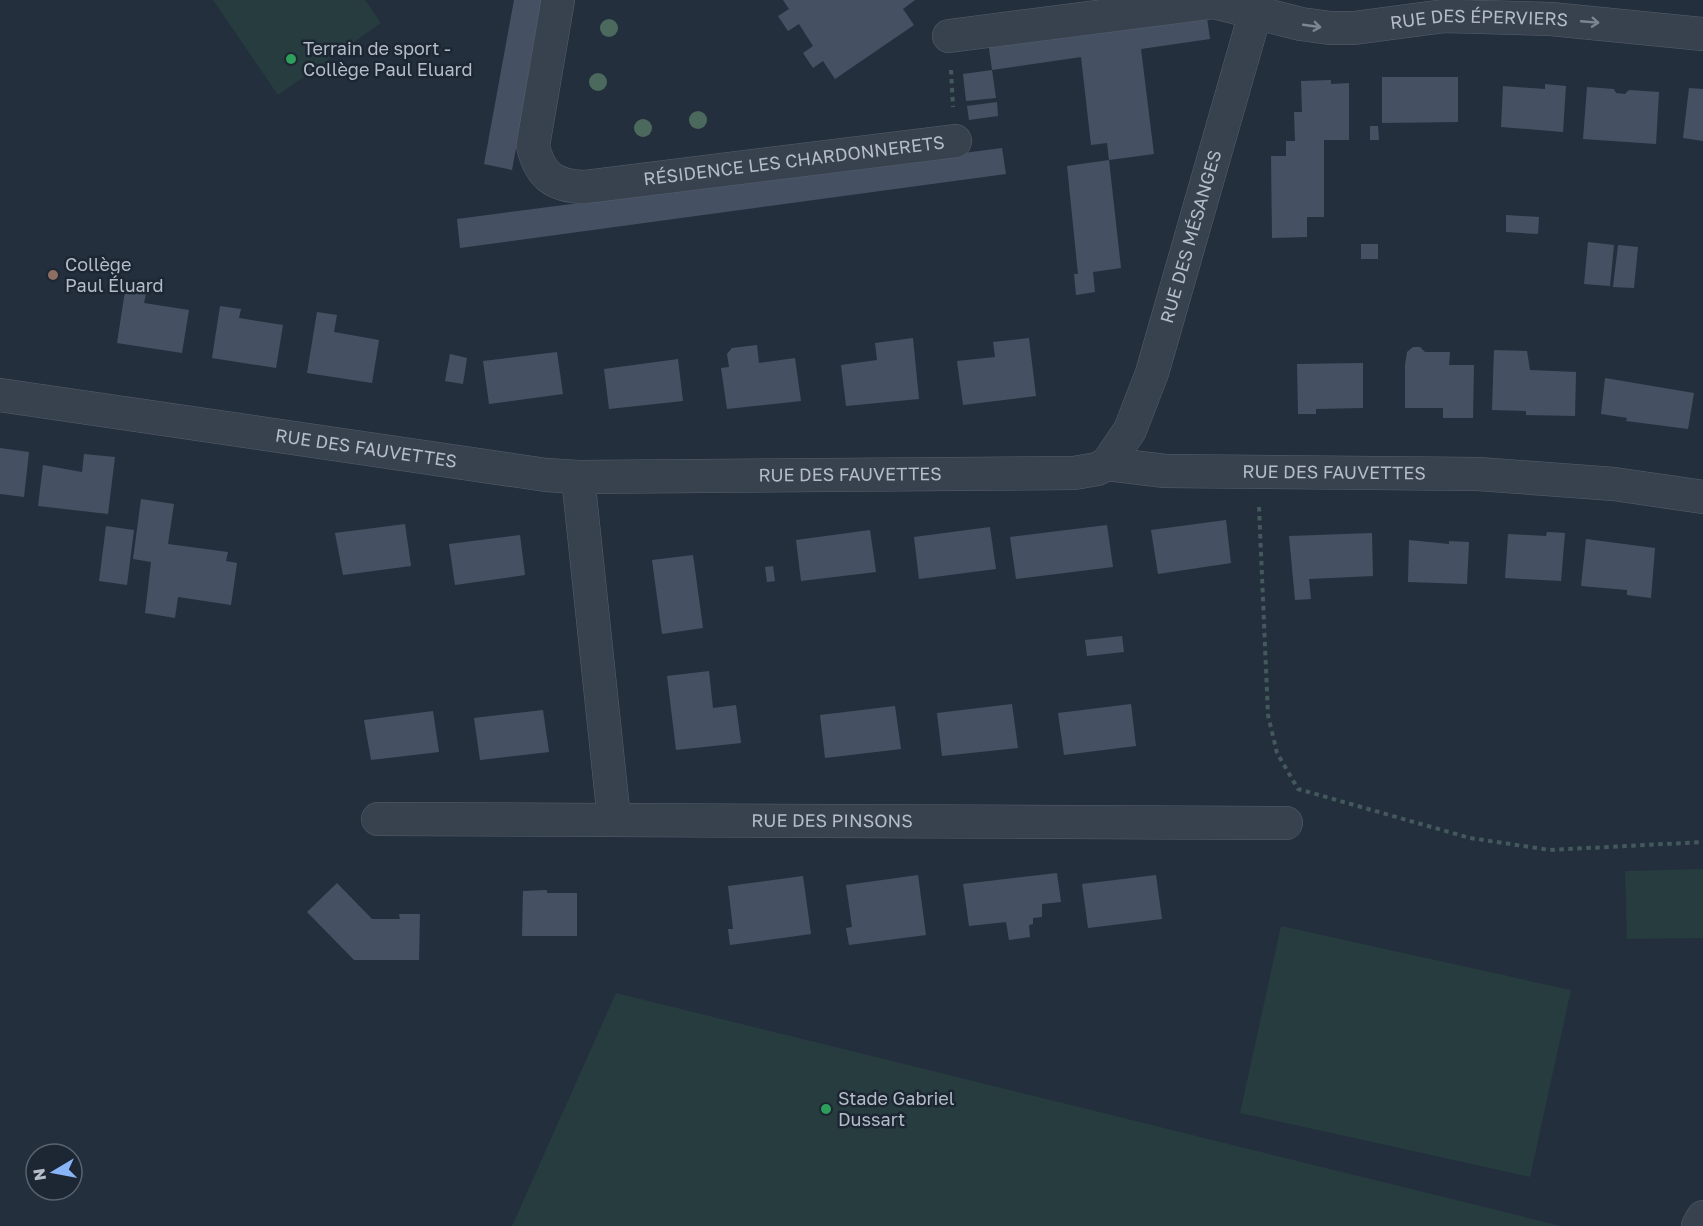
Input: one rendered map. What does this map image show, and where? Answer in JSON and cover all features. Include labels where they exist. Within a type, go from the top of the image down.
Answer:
[{"type":"street","name":"RÉSIDENCE LES CHARDONNERETS","points":[[558,0],[533,146],[539,167],[545,175],[562,186],[584,187],[955,141]]},
{"type":"street","points":[[948,36],[1201,3],[1257,5]]},
{"type":"street","name":"RUE DES ÉPERVIERS","points":[[1257,5],[1301,24],[1336,29],[1445,16],[1562,19],[1703,34]]},
{"type":"street","name":"RUE DES MÉSANGES","points":[[1107,464],[1130,430],[1152,373],[1257,5]]},
{"type":"street","name":"RUE DES FAUVETTES","points":[[0,394],[479,467],[578,477],[1074,473],[1097,469],[1107,464],[1165,471],[1500,475],[1604,483],[1703,497]]},
{"type":"street","points":[[578,477],[614,819]]},
{"type":"street","name":"RUE DES PINSONS","points":[[378,819],[1286,823]]},
{"type":"street","points":[[1698,1226],[1703,1217]]},
{"type":"path","name":"RÉSIDENCE LES CHARDONNERETS","points":[[948,36],[955,141]]},
{"type":"path","points":[[1257,473],[1268,715],[1277,753],[1298,789],[1470,838],[1550,850],[1703,842]]},
{"type":"green space","name":"Terrain de sport - Collège Paul Eluard","points":[[213,0],[365,0],[381,23],[278,95]]},
{"type":"green space","points":[[1703,869],[1703,938],[1627,939],[1625,871]]},
{"type":"green space","points":[[1281,926],[1571,990],[1530,1177],[1240,1113]]},
{"type":"green space","name":"Stade Gabriel Dussart","points":[[616,993],[1561,1226],[512,1226]]},
{"type":"building","points":[[514,0],[543,0],[512,170],[484,164]]},
{"type":"building","points":[[783,0],[915,0],[903,9],[914,25],[835,79],[823,61],[813,68],[803,53],[813,46],[799,24],[788,31],[778,16],[789,9]]},
{"type":"building","points":[[1206,11],[1210,39],[1141,49],[1154,154],[1109,160],[1107,143],[1091,145],[1081,57],[992,70],[988,41]]},
{"type":"building","points":[[992,70],[996,98],[966,101],[963,74]]},
{"type":"building","points":[[1382,77],[1458,77],[1458,122],[1382,123]]},
{"type":"building","points":[[1331,80],[1331,84],[1349,83],[1349,140],[1324,140],[1324,217],[1307,217],[1307,237],[1272,238],[1271,156],[1286,156],[1286,141],[1295,141],[1294,112],[1302,112],[1301,81]]},
{"type":"building","points":[[1545,84],[1566,86],[1563,132],[1501,127],[1503,86],[1545,89]]},
{"type":"building","points":[[1587,87],[1614,89],[1616,93],[1625,94],[1629,90],[1659,92],[1656,144],[1583,139]]},
{"type":"building","points":[[1689,88],[1703,89],[1703,141],[1683,138]]},
{"type":"building","points":[[997,102],[998,116],[969,120],[967,106]]},
{"type":"building","points":[[1370,126],[1378,126],[1379,140],[1370,140]]},
{"type":"building","points":[[1002,148],[1006,174],[460,248],[457,219]]},
{"type":"building","points":[[1109,160],[1121,268],[1093,272],[1095,292],[1076,295],[1074,274],[1078,274],[1067,166]]},
{"type":"building","points":[[1506,215],[1539,217],[1538,234],[1506,232]]},
{"type":"building","points":[[1588,242],[1614,245],[1610,286],[1584,284]]},
{"type":"building","points":[[1361,244],[1378,244],[1378,259],[1361,259]]},
{"type":"building","points":[[1618,245],[1638,247],[1634,288],[1613,287]]},
{"type":"building","points":[[125,291],[146,294],[144,303],[189,310],[182,353],[117,343]]},
{"type":"building","points":[[220,306],[241,309],[239,318],[283,325],[276,368],[212,358]]},
{"type":"building","points":[[317,312],[337,315],[334,332],[379,340],[372,383],[307,373]]},
{"type":"building","points":[[913,338],[919,399],[846,406],[841,365],[877,360],[875,343]]},
{"type":"building","points":[[1029,338],[1036,396],[963,405],[957,361],[995,357],[993,342]]},
{"type":"building","points":[[757,345],[759,363],[795,358],[801,401],[727,409],[721,368],[729,367],[727,354],[732,348]]},
{"type":"building","points":[[1413,347],[1420,347],[1425,352],[1450,352],[1449,365],[1474,365],[1473,418],[1443,418],[1443,408],[1405,408],[1405,365],[1407,352]]},
{"type":"building","points":[[1494,350],[1527,351],[1530,370],[1576,372],[1575,416],[1526,415],[1526,411],[1492,410]]},
{"type":"building","points":[[557,352],[563,394],[489,404],[483,361]]},
{"type":"building","points":[[450,354],[467,358],[463,384],[445,381]]},
{"type":"building","points":[[678,359],[683,401],[609,409],[604,369]]},
{"type":"building","points":[[1363,363],[1363,408],[1316,409],[1316,414],[1298,414],[1297,364]]},
{"type":"building","points":[[1605,378],[1694,393],[1688,429],[1626,421],[1627,418],[1601,414]]},
{"type":"building","points":[[0,448],[29,452],[24,497],[0,494]]},
{"type":"building","points":[[84,454],[115,457],[108,514],[38,506],[43,465],[82,472]]},
{"type":"building","points":[[141,499],[174,504],[168,544],[228,552],[226,561],[237,563],[231,605],[178,597],[175,618],[145,613],[151,562],[133,559]]},
{"type":"building","points":[[1226,520],[1231,563],[1158,574],[1151,530]]},
{"type":"building","points":[[405,524],[411,566],[343,575],[335,533]]},
{"type":"building","points":[[1107,525],[1113,567],[1016,579],[1010,537]]},
{"type":"building","points":[[106,526],[134,530],[127,585],[99,581]]},
{"type":"building","points":[[990,527],[996,569],[919,579],[914,537]]},
{"type":"building","points":[[870,530],[876,572],[801,581],[796,540]]},
{"type":"building","points":[[1547,532],[1565,533],[1561,581],[1505,578],[1508,534],[1546,536]]},
{"type":"building","points":[[1372,533],[1373,576],[1309,579],[1311,599],[1295,600],[1289,536]]},
{"type":"building","points":[[520,535],[525,575],[455,585],[449,544]]},
{"type":"building","points":[[1586,539],[1655,548],[1651,598],[1627,595],[1627,590],[1581,586]]},
{"type":"building","points":[[1409,540],[1449,544],[1449,541],[1469,542],[1467,584],[1408,582]]},
{"type":"building","points":[[693,555],[703,628],[662,634],[652,560]]},
{"type":"building","points":[[773,566],[775,581],[767,582],[765,567]]},
{"type":"building","points":[[1122,636],[1124,652],[1087,656],[1085,640]]},
{"type":"building","points":[[709,671],[713,708],[736,705],[741,743],[676,750],[667,676]]},
{"type":"building","points":[[1012,704],[1018,748],[942,756],[937,713]]},
{"type":"building","points":[[1131,704],[1136,746],[1064,755],[1058,713]]},
{"type":"building","points":[[895,706],[901,749],[825,758],[820,715]]},
{"type":"building","points":[[543,710],[549,752],[480,760],[474,718]]},
{"type":"building","points":[[433,711],[439,752],[371,760],[364,720]]},
{"type":"building","points":[[1057,873],[1061,902],[1042,904],[1042,917],[1033,918],[1033,924],[1029,925],[1030,937],[1009,940],[1006,922],[969,926],[963,884]]},
{"type":"building","points":[[918,875],[926,935],[849,945],[846,928],[852,927],[846,885]]},
{"type":"building","points":[[1156,875],[1162,919],[1088,928],[1082,884]]},
{"type":"building","points":[[803,876],[811,934],[730,945],[728,929],[733,929],[728,886]]},
{"type":"building","points":[[337,883],[372,919],[400,919],[399,914],[420,914],[419,960],[354,960],[307,912]]},
{"type":"building","points":[[547,890],[547,893],[577,893],[577,936],[522,936],[523,891]]},
{"type":"place","name":"Terrain de sport - Collège Paul Eluard","points":[[291,59]]},
{"type":"place","name":"Collège Paul Éluard","points":[[53,275]]},
{"type":"place","name":"Stade Gabriel Dussart","points":[[826,1109]]}]
